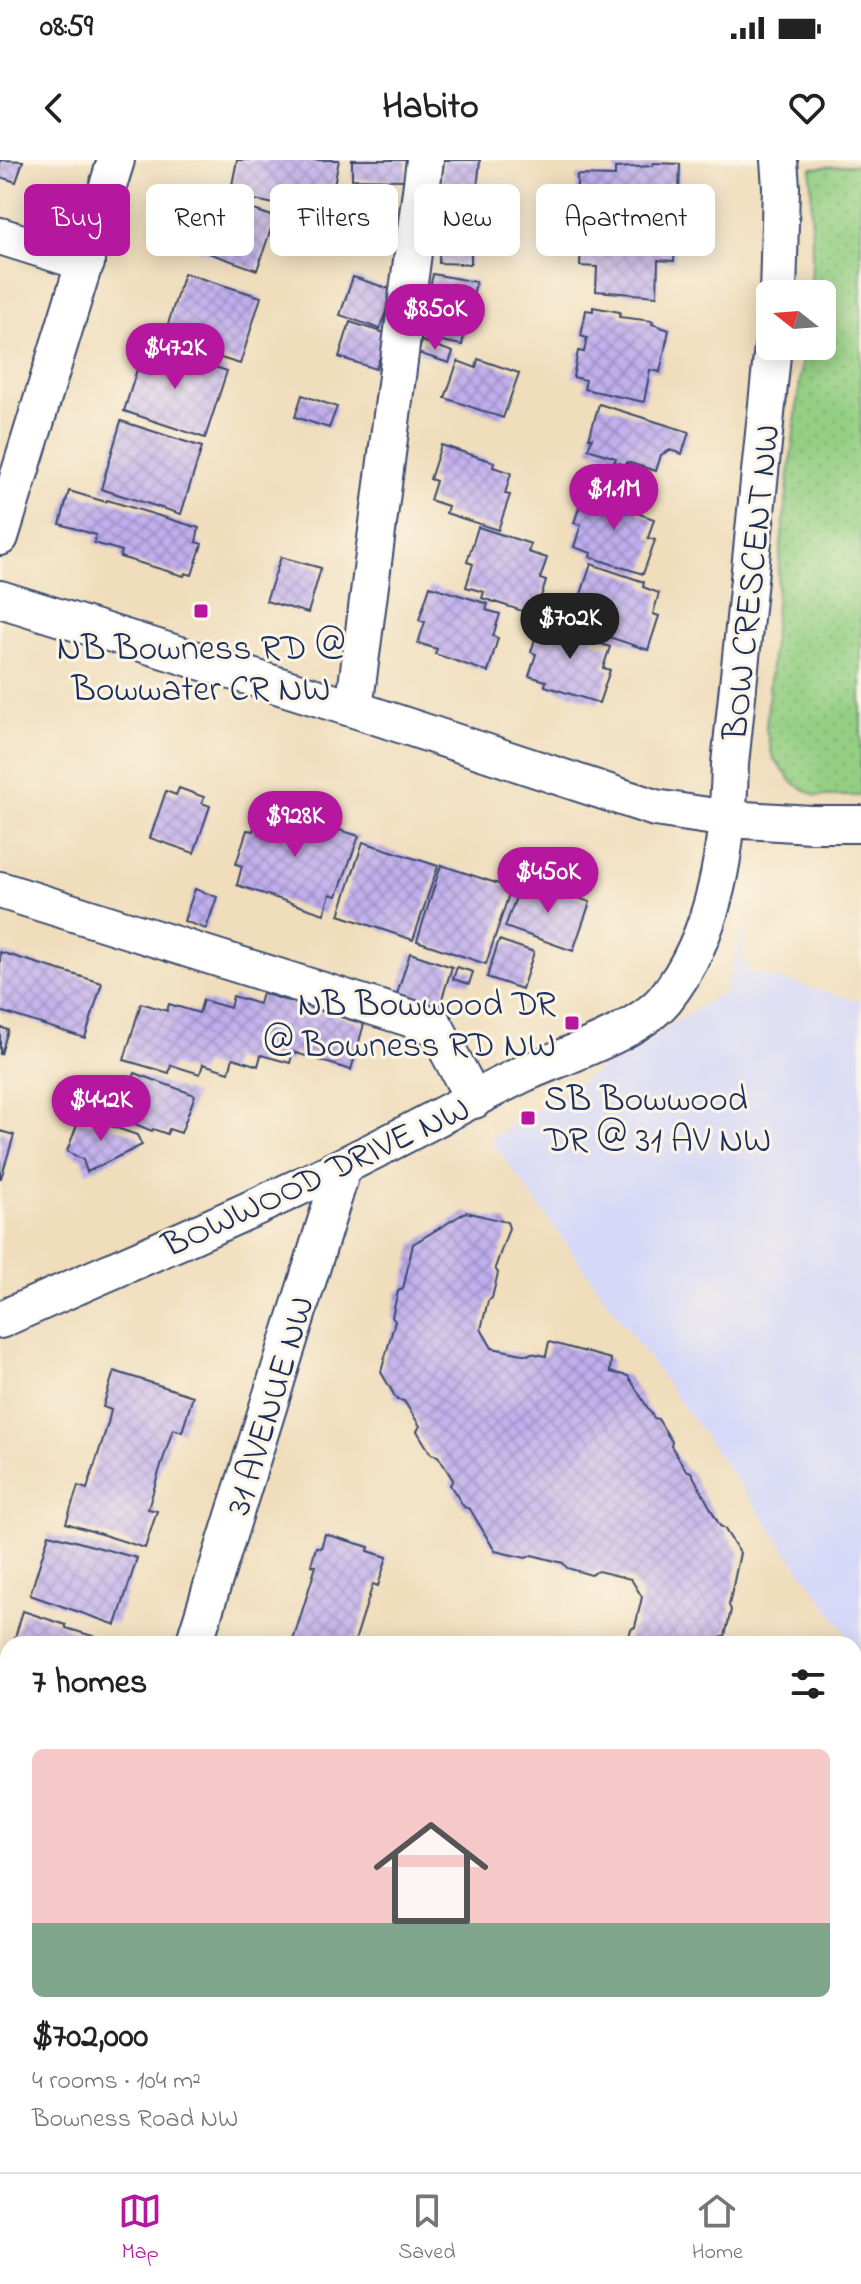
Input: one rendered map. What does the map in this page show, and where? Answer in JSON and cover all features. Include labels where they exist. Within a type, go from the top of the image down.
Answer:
[{"type":"street","points":[[0,537],[116,160]]},
{"type":"street","points":[[354,709],[425,160]]},
{"type":"street","points":[[778,280],[779,160]]},
{"type":"street","points":[[0,236],[86,263]]},
{"type":"street","name":"BOW CRESCENT NW","points":[[728,819],[730,764],[772,360]]},
{"type":"street","points":[[0,599],[354,709],[655,808],[728,819],[861,824]]},
{"type":"street","name":"BOWWOOD DRIVE NW","points":[[0,1320],[343,1167],[474,1100],[639,1022],[663,1002],[694,956],[713,902],[728,819]]},
{"type":"street","points":[[0,890],[435,1026],[474,1100]]},
{"type":"street","name":"31 AVENUE NW","points":[[196,1636],[343,1167]]},
{"type":"shaded area","points":[[747,926],[741,958],[751,971],[854,1000],[861,999],[861,1636],[848,1636],[490,1138],[725,991],[742,929]]},
{"type":"green space","points":[[861,164],[861,796],[816,796],[793,783],[773,758],[766,729],[780,553],[802,360],[836,360],[836,280],[811,280],[811,168]]},
{"type":"building","points":[[0,160],[23,161],[16,182],[0,177]]},
{"type":"building","points":[[237,160],[339,160],[334,184],[270,184],[270,203],[254,200],[254,184],[232,184]]},
{"type":"building","points":[[352,160],[406,160],[406,180],[352,179]]},
{"type":"building","points":[[444,160],[480,160],[478,184],[441,184]]},
{"type":"building","points":[[653,163],[680,164],[679,184],[577,184],[577,175],[615,176],[615,168],[653,166]]},
{"type":"building","points":[[254,210],[270,215],[270,232],[257,270],[217,256],[254,256]]},
{"type":"building","points":[[439,256],[471,256],[471,264],[439,263]]},
{"type":"building","points":[[580,256],[674,256],[674,261],[658,260],[657,296],[596,291],[597,267],[580,266]]},
{"type":"building","points":[[184,273],[261,297],[240,364],[163,340]]},
{"type":"building","points":[[433,274],[476,282],[462,345],[420,337]]},
{"type":"building","points":[[353,277],[393,290],[380,329],[340,315]]},
{"type":"building","points":[[593,307],[620,312],[619,317],[653,321],[652,324],[669,330],[660,372],[650,370],[644,402],[584,389],[586,380],[573,377],[578,351],[584,352],[587,338],[581,336],[586,310],[593,311]]},
{"type":"building","points":[[350,322],[388,334],[376,369],[339,357]]},
{"type":"building","points":[[422,341],[453,352],[449,363],[418,353]]},
{"type":"building","points":[[145,344],[227,371],[205,438],[124,411]]},
{"type":"building","points":[[478,359],[519,373],[503,418],[445,398],[458,361],[476,368]]},
{"type":"building","points":[[302,395],[337,407],[329,428],[295,417]]},
{"type":"building","points":[[599,404],[689,432],[682,454],[670,450],[661,455],[656,471],[627,462],[627,465],[614,462],[616,458],[588,449]]},
{"type":"building","points":[[121,421],[202,447],[181,514],[101,489]]},
{"type":"building","points":[[441,445],[494,462],[493,467],[511,473],[505,494],[510,495],[498,530],[446,513],[448,506],[430,500],[436,481],[430,479]]},
{"type":"building","points":[[585,490],[638,508],[637,513],[654,519],[648,538],[655,540],[643,574],[590,557],[591,553],[574,547],[581,525],[574,523]]},
{"type":"building","points":[[69,491],[199,528],[196,542],[202,544],[192,575],[185,573],[184,576],[120,557],[122,551],[94,543],[96,535],[60,524]]},
{"type":"building","points":[[478,527],[531,544],[528,552],[547,558],[540,579],[546,581],[535,615],[482,598],[484,592],[466,587],[473,564],[467,562]]},
{"type":"building","points":[[281,557],[321,568],[308,613],[266,601]]},
{"type":"building","points":[[591,564],[644,582],[643,587],[659,593],[653,614],[659,616],[648,650],[594,632],[597,626],[579,620],[586,599],[580,597]]},
{"type":"building","points":[[430,586],[488,604],[486,610],[500,614],[493,636],[498,638],[488,672],[435,654],[437,649],[418,643],[425,622],[419,620]]},
{"type":"building","points":[[541,619],[593,636],[592,641],[610,647],[603,668],[610,670],[599,703],[545,686],[546,681],[529,676],[536,654],[531,652]]},
{"type":"building","points":[[179,788],[204,797],[202,803],[210,806],[194,853],[150,838],[166,791],[176,795]]},
{"type":"building","points":[[261,804],[323,827],[359,836],[337,896],[330,894],[324,914],[237,885],[242,866],[236,864],[247,830],[253,831]]},
{"type":"building","points":[[363,842],[438,866],[413,940],[339,915]]},
{"type":"building","points":[[441,865],[511,888],[486,964],[417,941]]},
{"type":"building","points":[[523,878],[590,902],[573,951],[505,927]]},
{"type":"building","points":[[195,889],[217,897],[206,929],[184,921]]},
{"type":"building","points":[[499,940],[534,952],[522,989],[487,977]]},
{"type":"building","points":[[0,952],[102,983],[85,1038],[0,1011]]},
{"type":"building","points":[[410,953],[452,967],[439,1008],[397,994]]},
{"type":"building","points":[[457,967],[473,972],[469,984],[453,979]]},
{"type":"building","points":[[262,993],[364,1024],[351,1070],[293,1052],[290,1063],[261,1055],[258,1066],[233,1058],[229,1072],[203,1064],[200,1074],[171,1065],[169,1073],[124,1060],[141,1003],[167,1011],[169,1004],[199,1013],[203,1000],[230,1008],[233,996],[259,1004]]},
{"type":"building","points":[[0,1027],[8,1030],[1,1054],[0,1054]]},
{"type":"building","points":[[135,1073],[195,1095],[181,1133],[169,1129],[167,1134],[152,1131],[118,1117]]},
{"type":"building","points":[[79,1120],[95,1124],[97,1121],[137,1135],[142,1145],[87,1172],[83,1160],[67,1151]]},
{"type":"building","points":[[0,1131],[14,1135],[1,1178],[0,1178]]},
{"type":"building","points":[[466,1212],[507,1222],[509,1228],[495,1268],[498,1273],[492,1298],[488,1301],[481,1329],[492,1348],[546,1356],[549,1342],[611,1359],[610,1372],[628,1376],[654,1418],[658,1419],[686,1470],[691,1472],[720,1526],[740,1553],[725,1636],[629,1636],[635,1627],[642,1597],[631,1579],[598,1571],[591,1575],[532,1555],[526,1558],[495,1551],[470,1509],[464,1507],[450,1485],[453,1480],[438,1456],[431,1454],[417,1431],[420,1426],[404,1401],[397,1400],[381,1372],[395,1321],[392,1317],[398,1291],[403,1289],[413,1244]]},
{"type":"building","points":[[114,1371],[193,1396],[182,1432],[173,1429],[158,1475],[148,1509],[157,1511],[145,1548],[66,1523],[78,1486],[87,1489],[108,1423],[111,1410],[103,1407]]},
{"type":"building","points":[[49,1534],[137,1558],[116,1625],[30,1595]]},
{"type":"building","points":[[325,1534],[369,1547],[368,1551],[387,1557],[378,1586],[373,1584],[357,1636],[294,1636],[316,1566],[311,1565],[316,1547],[321,1548]]},
{"type":"building","points":[[23,1611],[92,1636],[15,1636]]},
{"type":"place","name":"NB Bowness RD @ Bowwater CR NW","points":[[201,611]]},
{"type":"place","name":"NB Bowwood DR @ Bowness RD NW","points":[[572,1023]]},
{"type":"place","name":"SB Bowwood DR @ 31 AV NW","points":[[528,1118]]}]
